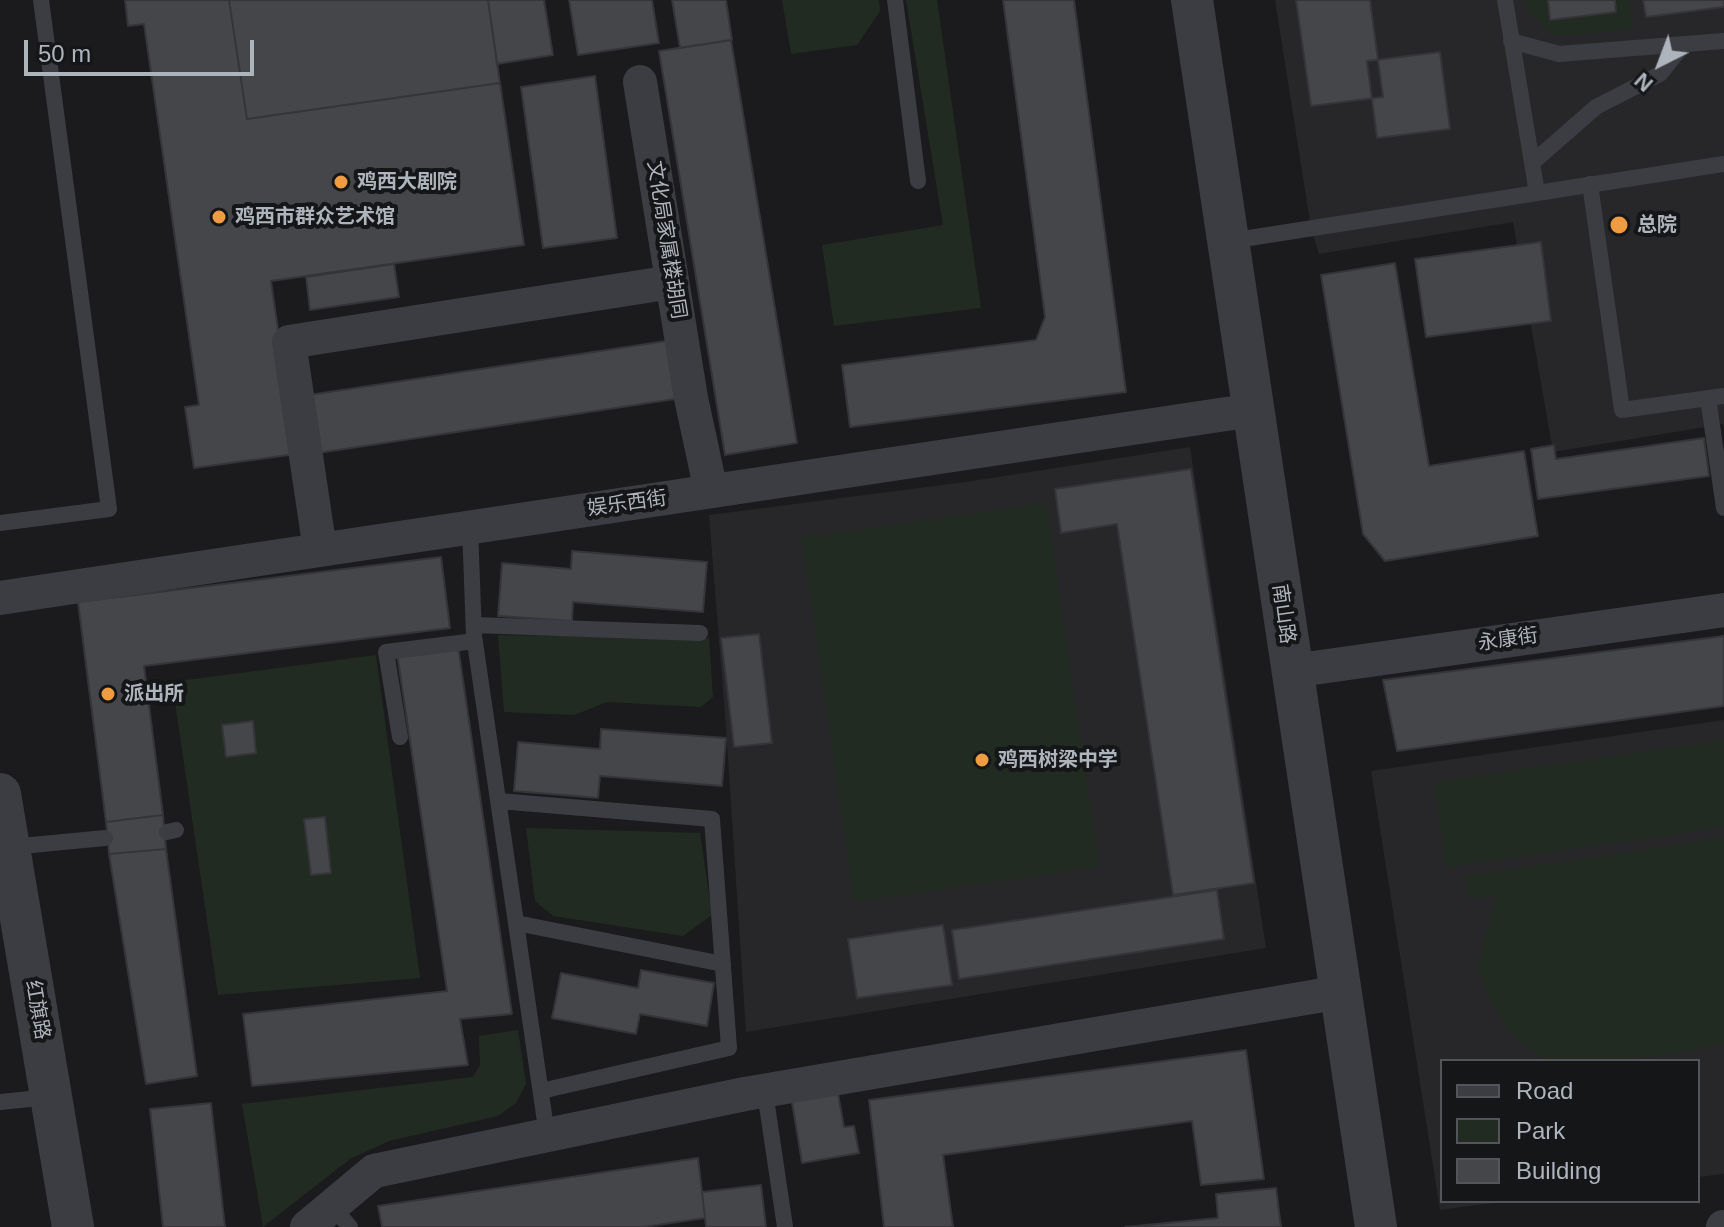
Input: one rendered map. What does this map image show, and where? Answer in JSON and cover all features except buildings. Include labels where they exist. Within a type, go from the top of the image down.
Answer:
[{"type":"street","name":"南山路","points":[[1192,0],[1376,1227]]},
{"type":"street","name":"文化局家属楼胡同","points":[[640,82],[691,398],[711,491]]},
{"type":"street","points":[[320,550],[289,342],[672,282]]},
{"type":"street","name":"娱乐西街","points":[[0,598],[1253,410]]},
{"type":"street","name":"永康街","points":[[1292,671],[1724,610]]},
{"type":"street","name":"红旗路","points":[[0,794],[73,1227]]},
{"type":"street","points":[[330,1220],[374,1171],[765,1092],[1341,992]]},
{"type":"lane","points":[[0,523],[109,509],[41,0]]},
{"type":"lane","points":[[895,0],[918,181]]},
{"type":"lane","points":[[1505,0],[1537,193]]},
{"type":"lane","points":[[1511,41],[1559,54],[1724,41]]},
{"type":"lane","points":[[1532,163],[1596,107],[1660,74],[1684,44]]},
{"type":"lane","points":[[1228,242],[1724,164]]},
{"type":"lane","points":[[1590,184],[1622,410],[1716,397],[1724,508]]},
{"type":"lane","points":[[470,527],[475,633],[547,1135]]},
{"type":"lane","points":[[400,737],[386,652],[475,633],[700,633]]},
{"type":"lane","points":[[499,801],[712,819],[729,1048],[541,1091]]},
{"type":"lane","points":[[9,848],[105,838]]},
{"type":"lane","points":[[516,923],[723,964]]},
{"type":"lane","points":[[765,1092],[785,1227]]},
{"type":"lane","points":[[0,1102],[51,1097]]},
{"type":"shaded area","name":"总院","points":[[1275,0],[1724,0],[1724,424],[1553,452],[1513,222],[1319,254],[1311,228]]},
{"type":"shaded area","name":"鸡西树梁中学","points":[[1190,447],[1266,948],[746,1032],[709,515],[966,482]]},
{"type":"shaded area","points":[[1724,720],[1724,1174],[1700,1177],[1700,1059],[1440,1059],[1440,1203],[1493,1203],[1440,1210],[1371,771]]},
{"type":"green space","points":[[782,0],[879,0],[880,11],[857,45],[791,54]]},
{"type":"green space","points":[[906,0],[937,0],[981,308],[834,326],[822,245],[943,225]]},
{"type":"green space","points":[[1526,0],[1628,0],[1633,28],[1552,35],[1527,12]]},
{"type":"green space","points":[[1046,503],[1099,867],[854,902],[802,538]]},
{"type":"green space","points":[[498,635],[709,638],[713,697],[701,707],[607,702],[574,715],[504,712]]},
{"type":"green space","points":[[376,655],[420,978],[218,995],[172,682]]},
{"type":"green space","points":[[1724,740],[1724,827],[1446,867],[1434,782]]},
{"type":"green space","points":[[526,828],[700,833],[712,915],[683,936],[553,916],[535,901]]},
{"type":"green space","points":[[1724,838],[1724,1045],[1632,1059],[1545,1059],[1509,1032],[1488,995],[1478,966],[1497,895],[1469,899],[1465,876]]},
{"type":"green space","points":[[518,1030],[526,1084],[516,1103],[498,1116],[389,1141],[350,1159],[263,1227],[242,1104],[473,1077],[480,1065],[479,1036]]},
{"type":"place","name":"鸡西大剧院","points":[[341,182]]},
{"type":"place","name":"鸡西市群众艺术馆","points":[[219,217]]},
{"type":"place","name":"总院","points":[[1619,225]]},
{"type":"place","name":"派出所","points":[[108,694]]},
{"type":"place","name":"鸡西树梁中学","points":[[982,760]]}]
